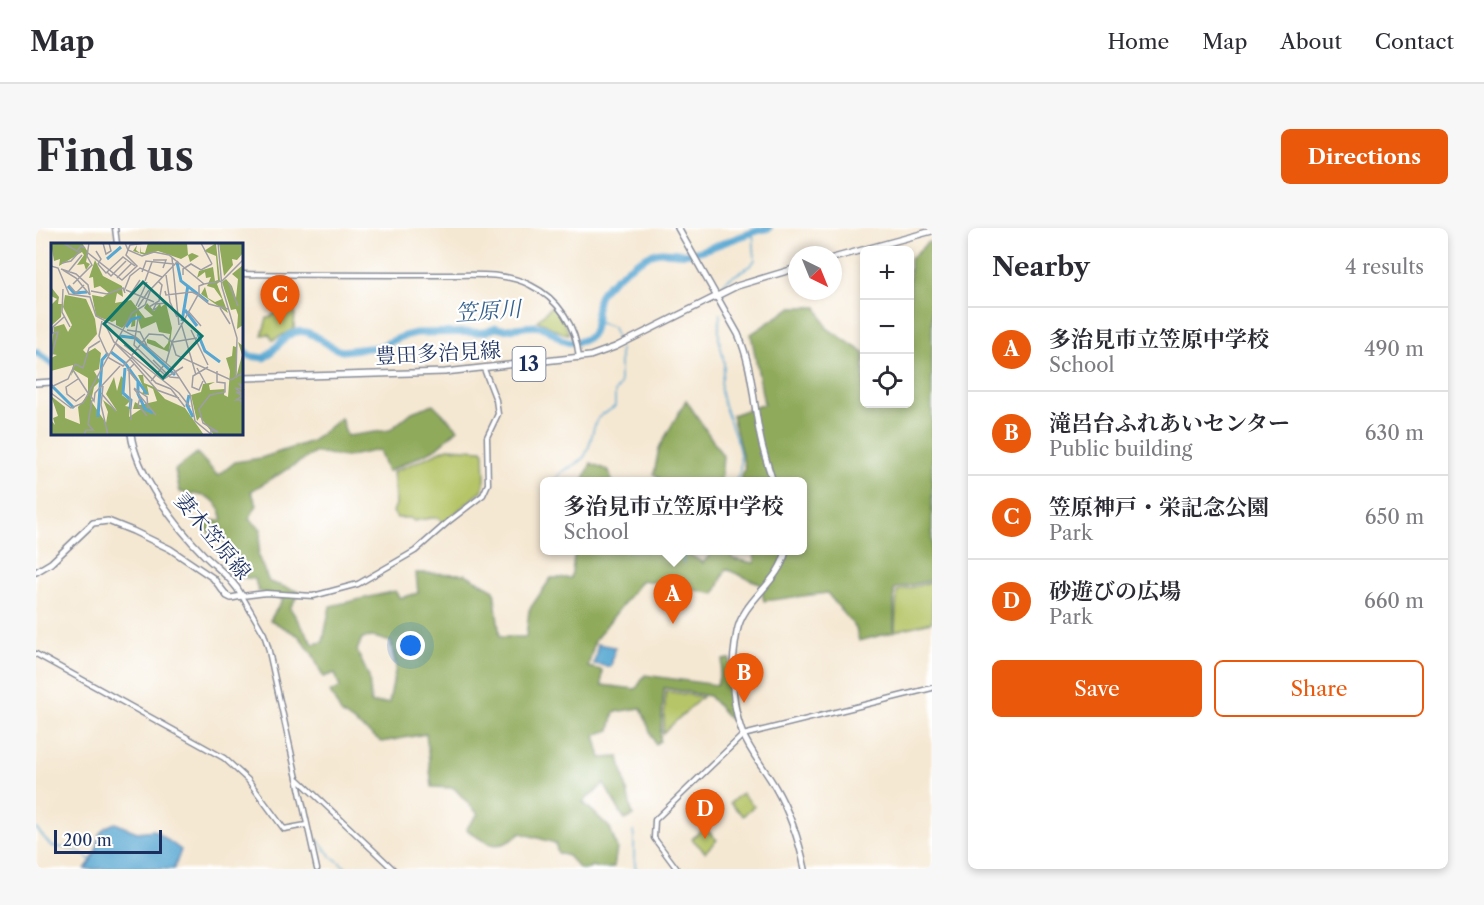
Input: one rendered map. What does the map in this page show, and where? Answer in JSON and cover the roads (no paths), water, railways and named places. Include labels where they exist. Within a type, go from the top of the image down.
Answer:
[{"type":"main road","points":[[678,228],[693,259],[745,349],[762,444],[772,477]]},
{"type":"main road","points":[[842,255],[918,231],[932,231]]},
{"type":"main road","name":"豊田多治見線","points":[[243,378],[484,369],[579,358],[615,347],[745,284],[788,271]]},
{"type":"main road","points":[[36,383],[51,382]]},
{"type":"main road","name":"妻木笠原線","points":[[36,573],[51,563],[93,523],[108,521],[170,549],[213,578],[226,596],[231,598],[242,596],[232,581],[191,541],[166,507],[139,465],[131,435]]},
{"type":"main road","points":[[784,555],[780,567],[750,602],[737,630],[733,691],[737,717],[743,735],[786,806],[800,845],[805,869]]},
{"type":"street","points":[[115,228],[117,243]]},
{"type":"street","points":[[243,274],[466,275],[510,278],[532,285],[550,297],[563,312],[575,334],[579,358]]},
{"type":"street","points":[[317,869],[268,647],[264,634],[242,596],[272,593],[313,596],[358,584],[415,552],[483,495],[488,484],[487,437],[498,414],[496,400],[484,369]]},
{"type":"street","points":[[36,654],[224,758],[248,780],[284,829],[306,825]]},
{"type":"street","points":[[677,869],[654,838],[655,820],[743,735],[932,688]]},
{"type":"street","points":[[297,778],[393,869]]},
{"type":"water","points":[[598,644],[615,647],[611,667],[594,664]]},
{"type":"water","points":[[115,823],[137,832],[154,830],[181,850],[174,869],[85,869],[95,853],[99,834],[106,827]]},
{"type":"waterway","name":"笠原川","points":[[243,350],[250,356],[264,358],[286,337],[296,332],[310,334],[342,351],[378,347],[416,333],[485,332],[496,328],[529,326],[548,330],[566,342],[578,342],[586,339],[594,330],[599,296],[603,290],[623,272],[649,255],[664,252],[695,252],[769,228]]},
{"type":"waterway","points":[[720,289],[727,280],[747,268],[755,260],[753,232]]},
{"type":"waterway","points":[[720,314],[719,335],[724,365],[721,392],[739,449],[740,461],[737,477]]},
{"type":"waterway","points":[[596,322],[613,327],[618,342]]},
{"type":"waterway","points":[[557,477],[581,461],[589,447],[596,421],[615,406],[615,392],[620,385],[620,349]]},
{"type":"waterway","name":"笠原川","points":[[36,352],[51,363]]},
{"type":"waterway","points":[[683,563],[684,555]]},
{"type":"waterway","points":[[36,828],[51,846],[76,851],[92,859]]},
{"type":"waterway","points":[[633,831],[636,869]]},
{"type":"waterway","points":[[318,840],[331,856],[348,869]]},
{"type":"place","name":"笠原神戸・栄記念公園","points":[[280,325]]},
{"type":"place","name":"多治見市立笠原中学校","points":[[673,624]]},
{"type":"place","name":"滝呂台ふれあいセンター","points":[[744,703]]},
{"type":"place","name":"砂遊びの広場","points":[[705,839]]}]
